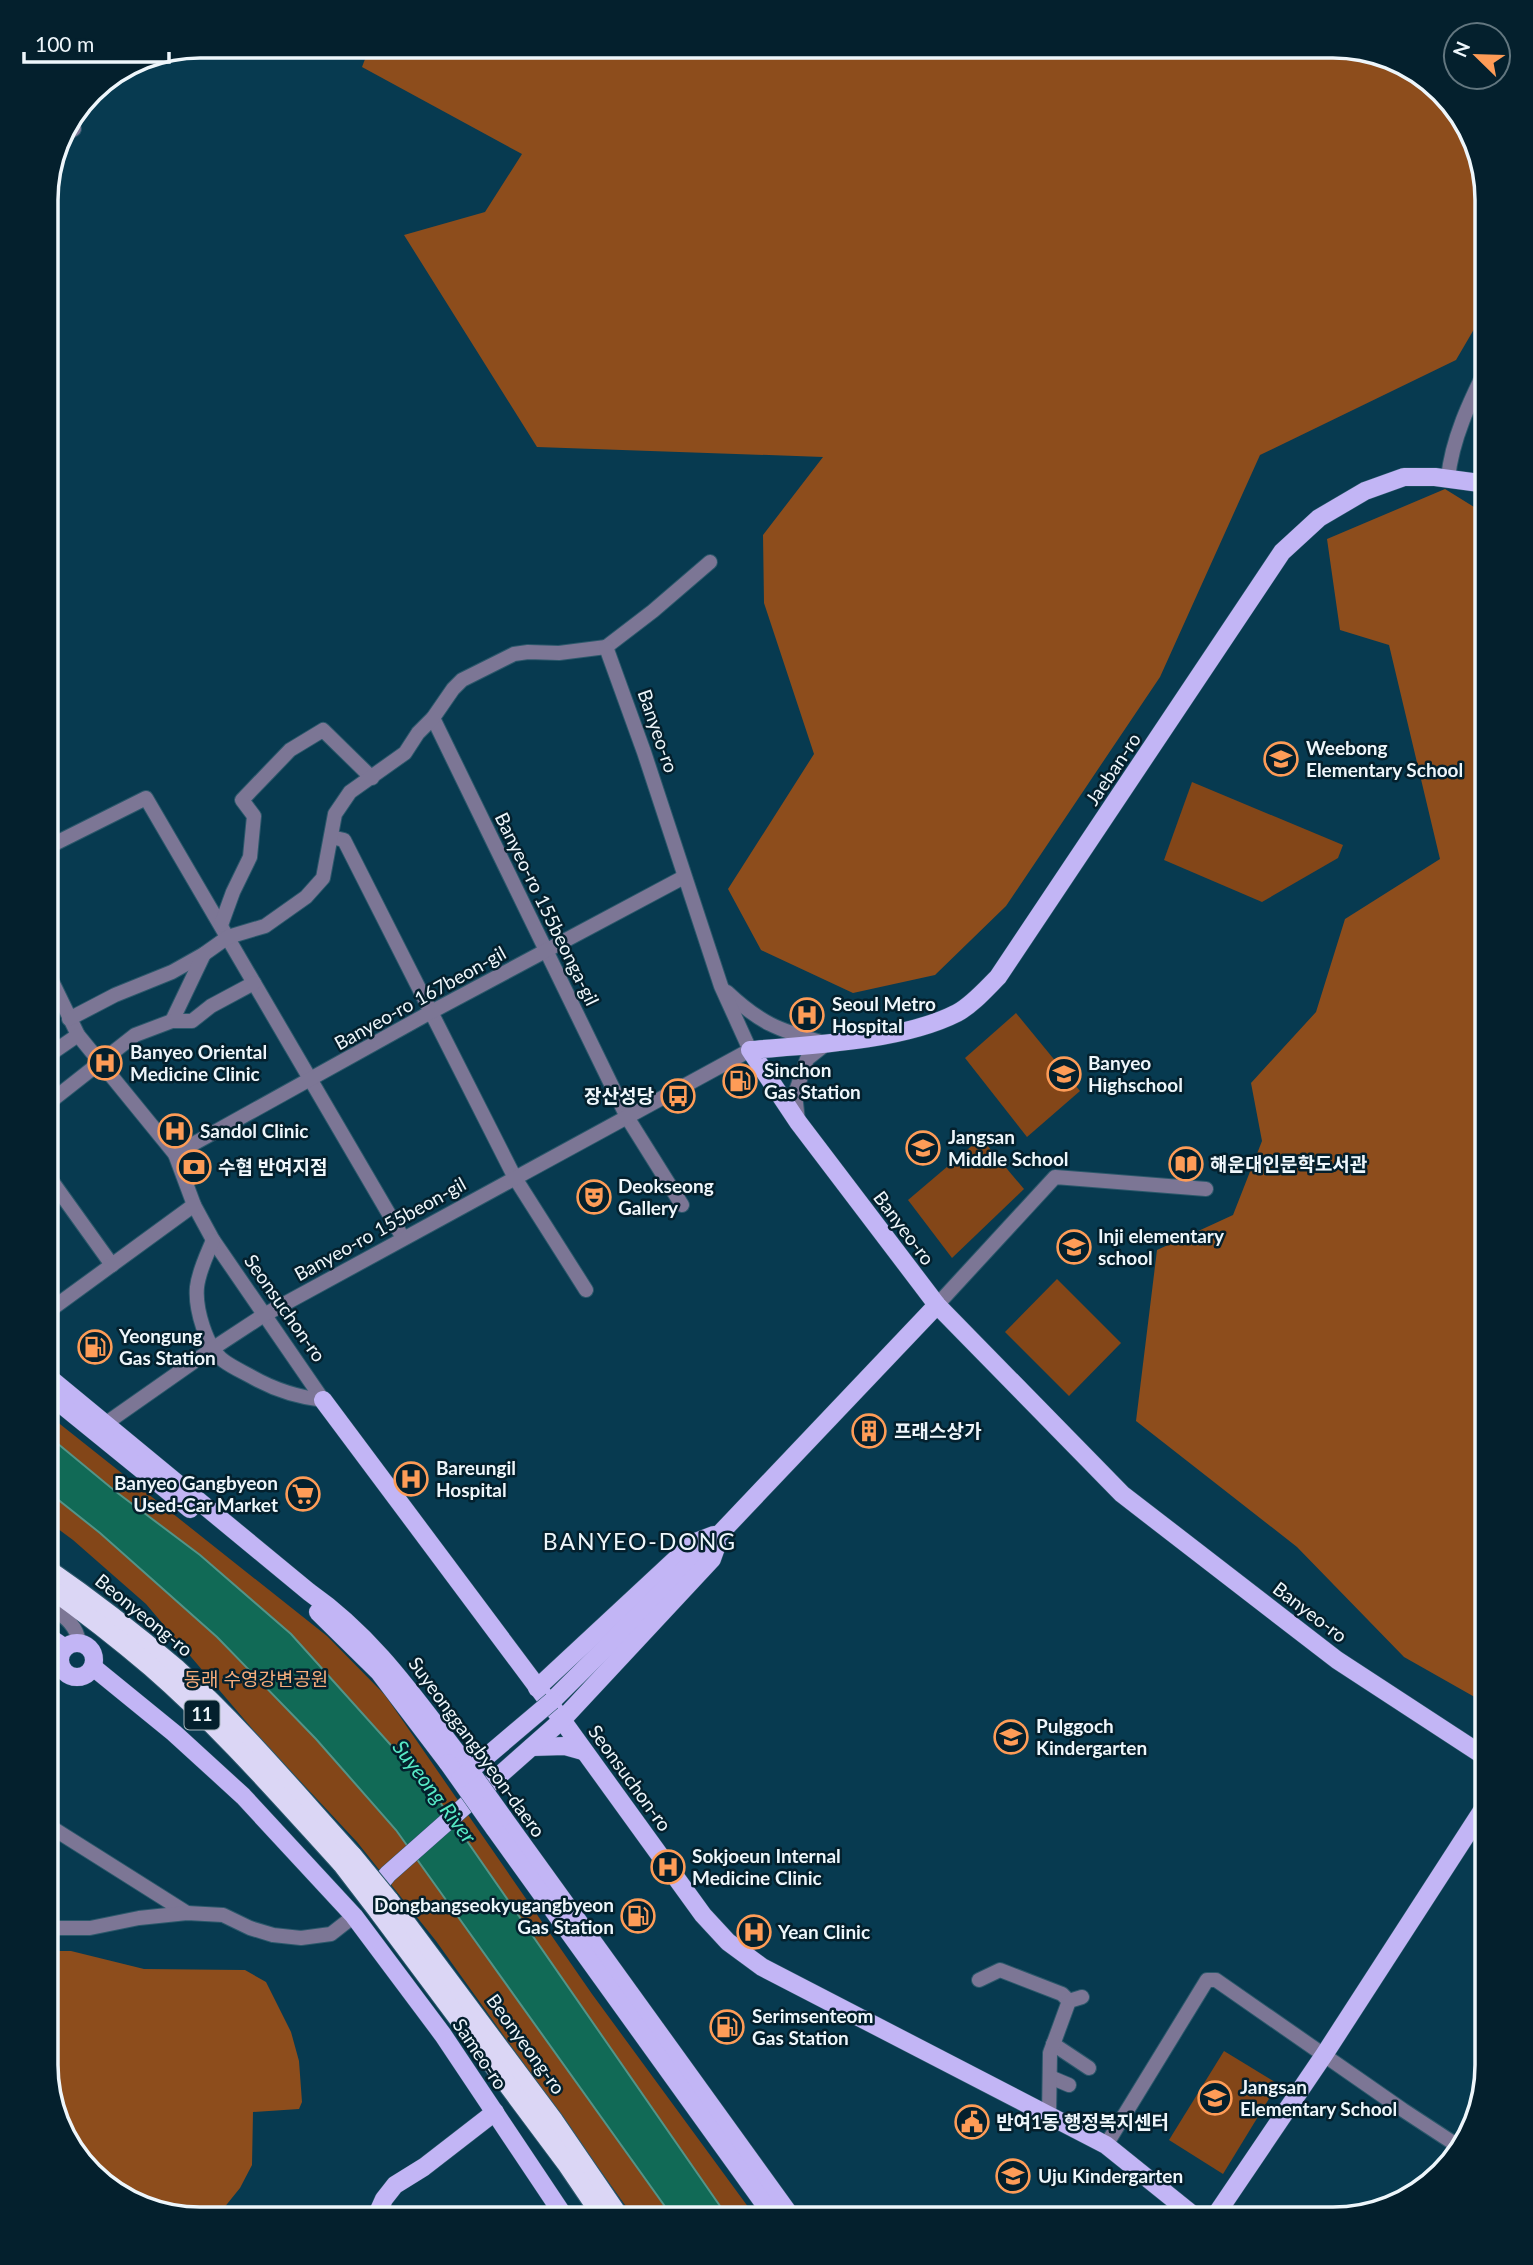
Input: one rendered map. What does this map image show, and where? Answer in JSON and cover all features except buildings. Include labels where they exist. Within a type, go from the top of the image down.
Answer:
[{"type":"highway","name":"Beonyeong-ro","points":[[58,1576],[100,1606],[177,1670],[245,1736],[347,1860]]},
{"type":"highway","name":"Beonyeong-ro","points":[[58,1594],[153,1669],[347,1860]]},
{"type":"highway","name":"11","points":[[347,1860],[384,1905]]},
{"type":"highway","name":"Beonyeong-ro","points":[[384,1905],[596,2207]]},
{"type":"highway","name":"Beonyeong-ro","points":[[384,1905],[554,2121],[613,2207]]},
{"type":"main road","name":"Jaeban-ro","points":[[750,1050],[826,1044],[923,1028],[960,1012],[999,978],[1282,552],[1319,518],[1366,491],[1404,477],[1448,478],[1475,482]]},
{"type":"main road","name":"Banyeo-ro","points":[[750,1050],[798,1122],[937,1305],[1122,1494],[1337,1660],[1475,1750]]},
{"type":"main road","points":[[465,1775],[552,1701],[716,1538],[937,1305]]},
{"type":"main road","name":"Suyeonggangbyeon-daero","points":[[58,1385],[298,1583],[334,1609],[389,1664],[767,2207]]},
{"type":"main road","name":"Seonsuchon-ro","points":[[323,1400],[562,1720],[703,1915],[728,1942],[762,1967],[1106,2146],[1182,2207]]},
{"type":"main road","name":"Suyeonggangbyeon-daero","points":[[58,1402],[327,1619],[379,1672],[453,1758]]},
{"type":"main road","points":[[537,1688],[693,1544],[716,1538]]},
{"type":"main road","points":[[354,1916],[388,1874],[562,1720],[712,1559],[716,1538]]},
{"type":"main road","points":[[58,1640],[92,1652],[93,1667],[78,1677],[67,1674],[61,1664],[61,1658],[72,1646]]},
{"type":"main road","name":"Sameo-ro","points":[[93,1667],[174,1733],[243,1796],[354,1916],[443,2035],[558,2207]]},
{"type":"main road","points":[[532,1747],[565,1746],[583,1751]]},
{"type":"main road","name":"Suyeonggangbyeon-daero","points":[[498,1823],[784,2207]]},
{"type":"main road","points":[[1222,2207],[1475,1823]]},
{"type":"main road","points":[[380,2207],[395,2185],[424,2167],[495,2112]]},
{"type":"street","points":[[1448,478],[1450,460],[1463,419],[1475,394]]},
{"type":"street","points":[[224,931],[265,926],[306,897],[323,878],[335,814],[350,792],[405,753],[462,680],[514,654],[559,653],[606,647],[710,562]]},
{"type":"street","name":"Banyeo-ro","points":[[606,647],[644,752],[721,986],[750,1050]]},
{"type":"street","name":"Banyeo-ro 155beonga-gil","points":[[433,718],[627,1117]]},
{"type":"street","points":[[172,1021],[204,954],[224,931],[233,892],[250,857],[254,816],[242,800],[290,750],[323,730],[372,778]]},
{"type":"street","points":[[58,842],[146,798],[403,1238]]},
{"type":"street","points":[[331,837],[344,841],[515,1178],[586,1290]]},
{"type":"street","name":"Banyeo-ro 167beon-gil","points":[[175,1154],[431,1012],[684,877]]},
{"type":"street","points":[[69,1019],[115,995],[172,972],[204,954]]},
{"type":"street","points":[[58,1095],[135,1035],[172,1021],[192,1021],[211,1006],[254,983]]},
{"type":"street","points":[[721,986],[751,1014],[779,1030],[826,1044]]},
{"type":"street","name":"Seonsuchon-ro","points":[[58,995],[78,1035],[175,1154],[194,1205],[213,1240],[323,1400]]},
{"type":"street","points":[[58,1049],[78,1035]]},
{"type":"street","points":[[798,1122],[795,1094],[807,1059],[826,1044]]},
{"type":"street","name":"Banyeo-ro 155beon-gil","points":[[105,1424],[264,1315],[750,1050]]},
{"type":"street","points":[[627,1117],[682,1205]]},
{"type":"street","points":[[937,1305],[1055,1177],[1206,1189]]},
{"type":"street","points":[[58,1190],[112,1265]]},
{"type":"street","points":[[58,1304],[194,1205]]},
{"type":"street","points":[[213,1240],[200,1270],[197,1289],[205,1333],[212,1349],[223,1361],[269,1387],[299,1398],[323,1400]]},
{"type":"street","points":[[58,1612],[69,1620],[78,1634],[72,1646]]},
{"type":"street","points":[[58,1832],[187,1913]]},
{"type":"street","points":[[58,1928],[90,1928],[139,1918],[187,1913],[223,1915],[250,1928],[284,1938],[331,1934],[354,1916]]},
{"type":"street","points":[[978,1980],[1000,1970],[1076,1999],[1051,2053],[1049,2116]]},
{"type":"street","points":[[1106,2146],[1206,1980],[1216,1980],[1452,2142]]},
{"type":"street","points":[[1054,2044],[1089,2068]]},
{"type":"street","points":[[1049,2077],[1069,2085]]},
{"type":"green space","points":[[1192,782],[1343,845],[1338,858],[1262,902],[1164,860]]},
{"type":"green space","points":[[1016,1013],[1080,1091],[1027,1137],[965,1058]]},
{"type":"green space","points":[[981,1138],[1024,1189],[952,1258],[908,1200]]},
{"type":"green space","points":[[1057,1279],[1121,1343],[1069,1396],[1005,1332]]},
{"type":"green space","name":"동래 수영강변공원","points":[[58,1423],[327,1636],[385,1695],[592,1994],[748,2207],[626,2207],[436,1941],[357,1842],[261,1739],[146,1604],[58,1529]]},
{"type":"green space","points":[[1224,2051],[1278,2084],[1223,2174],[1169,2140]]},
{"type":"shaded area","points":[[365,58],[1361,60],[1396,72],[1427,93],[1446,113],[1464,145],[1474,181],[1475,328],[1456,360],[1260,455],[1160,677],[1006,906],[935,975],[853,993],[761,950],[728,889],[814,754],[764,603],[763,535],[823,457],[537,447],[404,235],[485,212],[522,154],[362,67]]},
{"type":"shaded area","points":[[1445,489],[1475,508],[1475,1697],[1404,1657],[1297,1547],[1136,1421],[1157,1250],[1233,1215],[1262,1141],[1251,1083],[1316,1012],[1345,919],[1440,859],[1389,645],[1340,630],[1327,539]]},
{"type":"shaded area","points":[[58,1444],[200,1555],[291,1634],[433,1792],[721,2207],[665,2207],[396,1830],[316,1739],[217,1637],[100,1533],[58,1500]]},
{"type":"shaded area","points":[[58,1951],[71,1951],[144,1969],[245,1970],[266,1982],[291,2032],[299,2061],[302,2102],[299,2109],[253,2112],[252,2165],[240,2188],[225,2207],[172,2205],[137,2193],[106,2172],[87,2152],[69,2120],[59,2084]]},
{"type":"place","name":"Weebong Elementary School","points":[[1281,759]]},
{"type":"place","name":"Seoul Metro Hospital","points":[[807,1015]]},
{"type":"place","name":"Banyeo Oriental Medicine Clinic","points":[[105,1063]]},
{"type":"place","name":"Banyeo Highschool","points":[[1064,1074]]},
{"type":"place","name":"Sinchon Gas Station","points":[[740,1081]]},
{"type":"place","name":"장산성당","points":[[678,1096]]},
{"type":"place","name":"Sandol Clinic","points":[[175,1131]]},
{"type":"place","name":"Jangsan Middle School","points":[[923,1148]]},
{"type":"place","name":"해운대인문학도서관","points":[[1186,1164]]},
{"type":"place","name":"수협 반여지점","points":[[194,1167]]},
{"type":"place","name":"Deokseong Gallery","points":[[594,1197]]},
{"type":"place","name":"Inji elementary school","points":[[1074,1247]]},
{"type":"place","name":"Yeongung Gas Station","points":[[95,1347]]},
{"type":"place","name":"프래스상가","points":[[869,1431]]},
{"type":"place","name":"Bareungil Hospital","points":[[411,1479]]},
{"type":"place","name":"Banyeo Gangbyeon Used-Car Market","points":[[303,1494]]},
{"type":"place","name":"Pulggoch Kindergarten","points":[[1011,1737]]},
{"type":"place","name":"Sokjoeun Internal Medicine Clinic","points":[[668,1867]]},
{"type":"place","name":"Dongbangseokyugangbyeon Gas Station","points":[[638,1916]]},
{"type":"place","name":"Yean Clinic","points":[[754,1932]]},
{"type":"place","name":"Serimsenteom Gas Station","points":[[727,2027]]},
{"type":"place","name":"Jangsan Elementary School","points":[[1215,2098]]},
{"type":"place","name":"반여1동 행정복지센터","points":[[972,2122]]},
{"type":"place","name":"Uju Kindergarten","points":[[1013,2176]]},
{"type":"district","name":"BANYEO-DONG","points":[[640,1542]]},
{"type":"water label","name":"Suyeong River","points":[[434,1792]]}]
